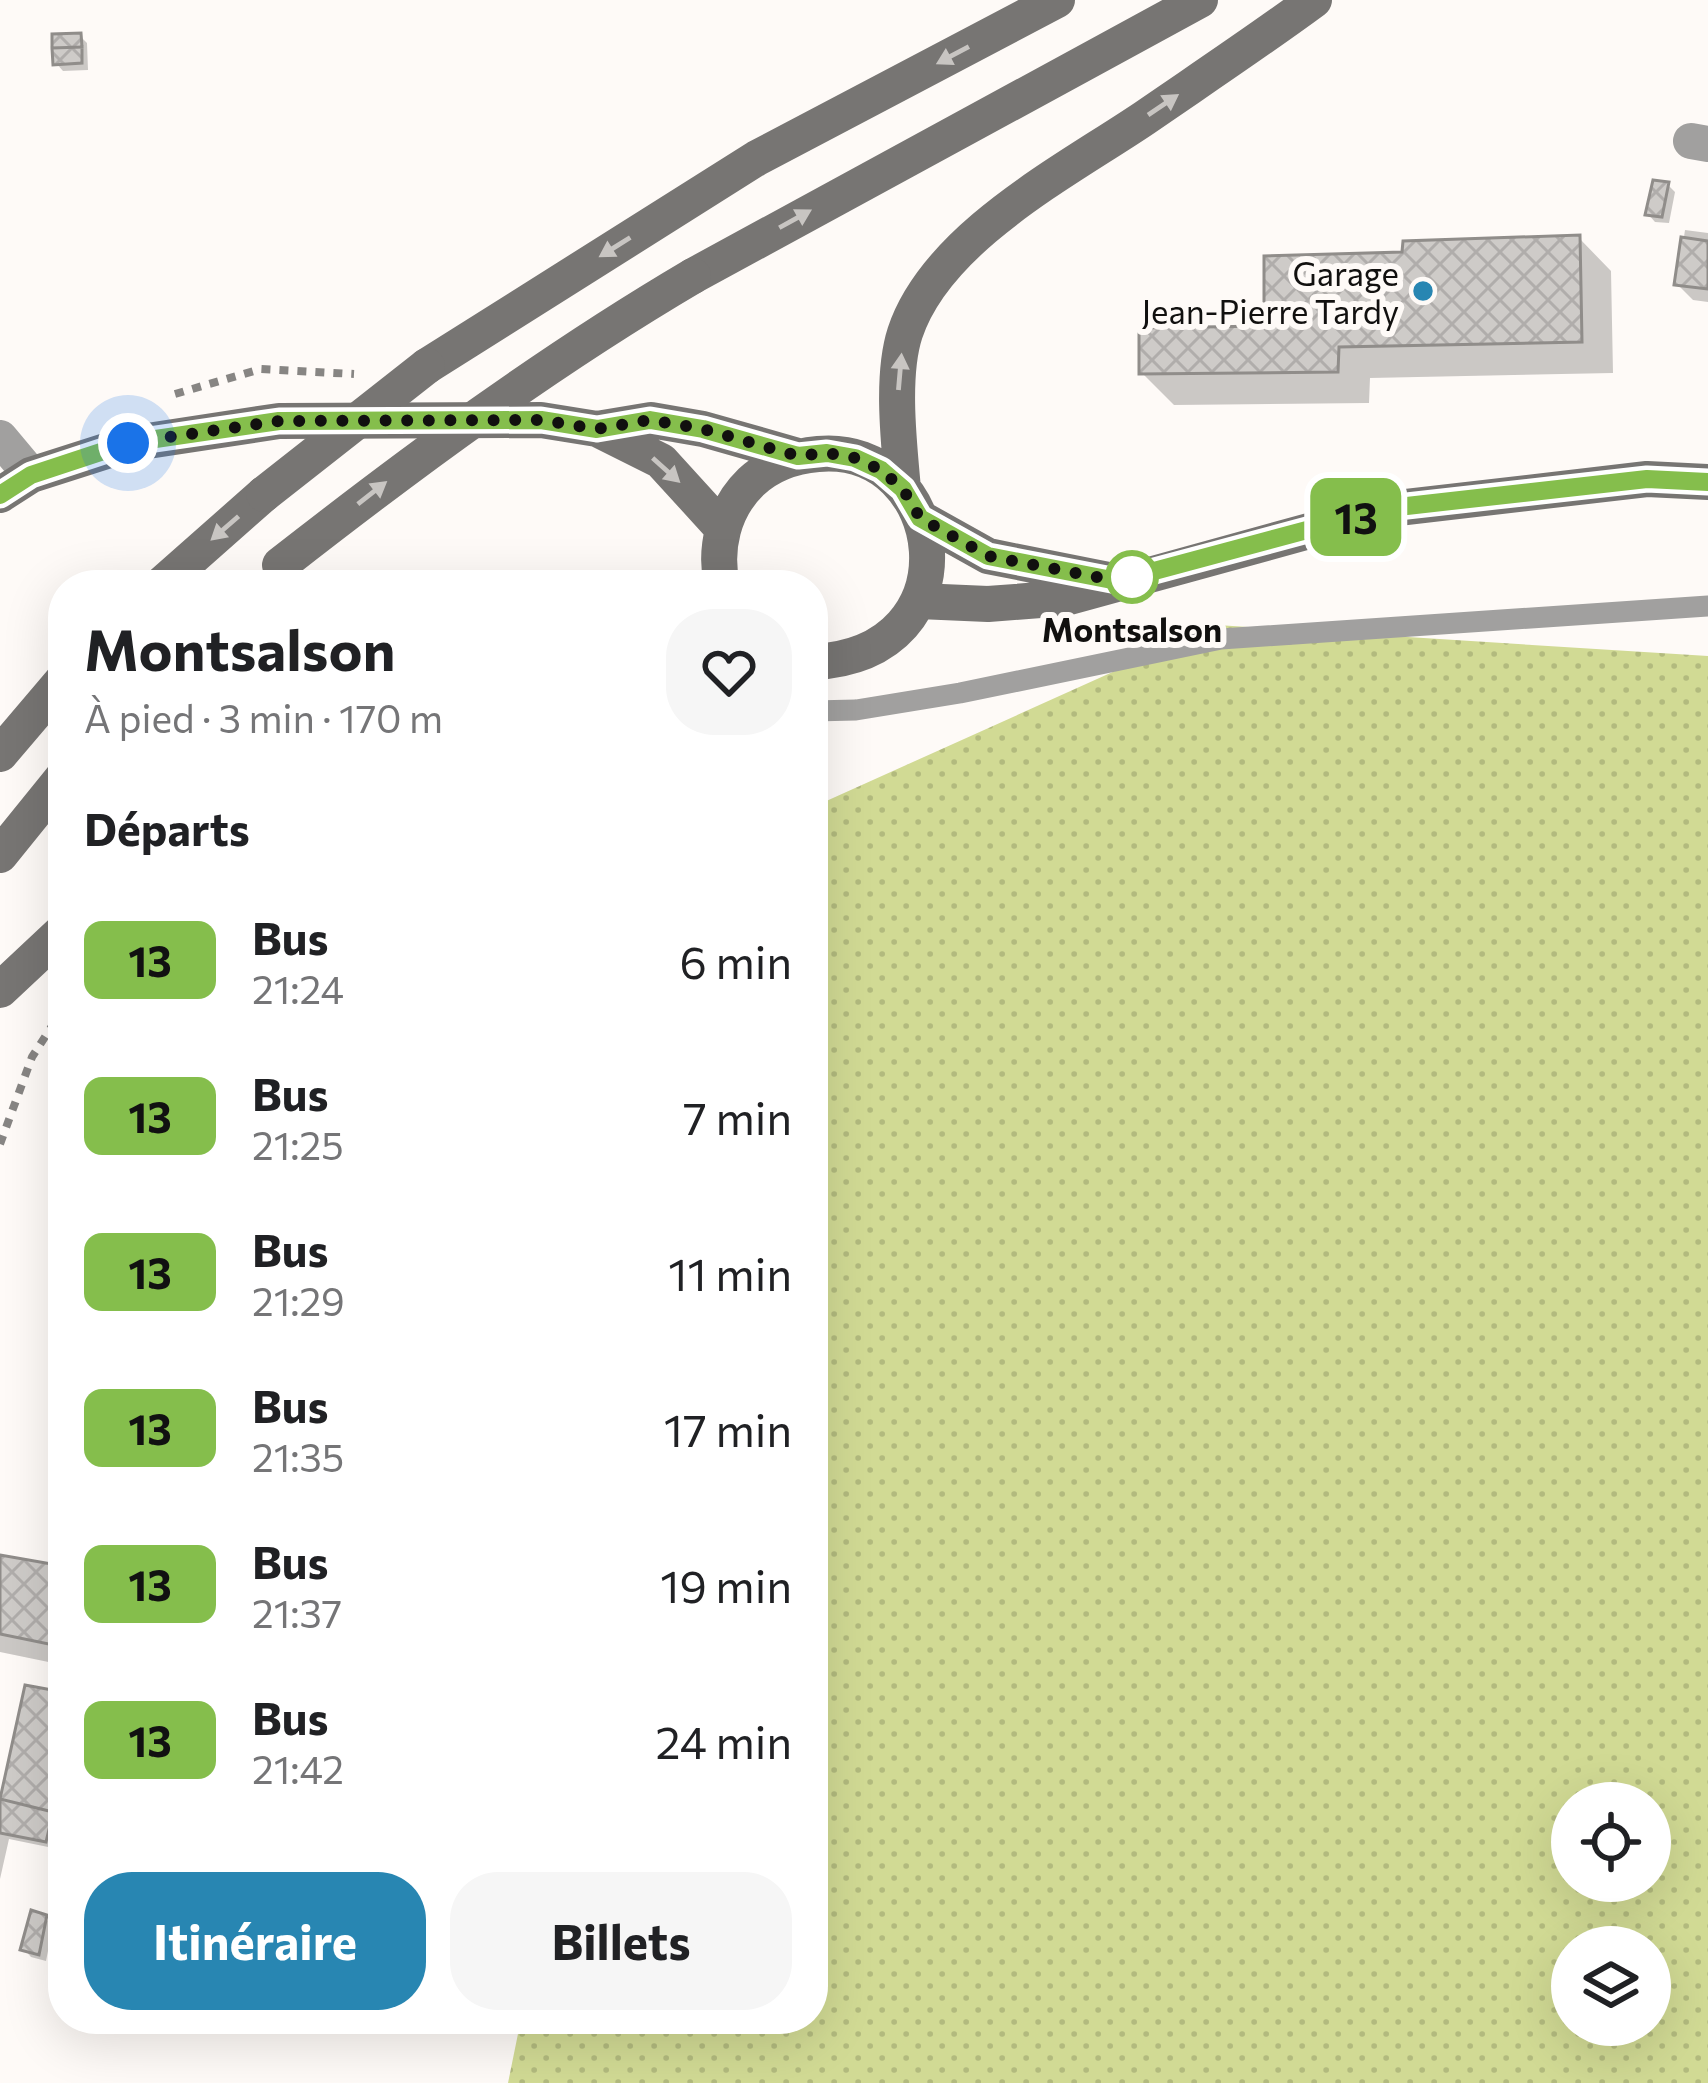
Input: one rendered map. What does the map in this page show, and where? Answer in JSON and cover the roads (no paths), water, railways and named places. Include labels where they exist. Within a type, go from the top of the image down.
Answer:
[{"type":"main road","points":[[178,570],[264,494],[427,366],[757,158],[1057,0]]},
{"type":"main road","points":[[275,570],[452,432],[586,339],[1200,0]]},
{"type":"main road","points":[[828,662],[845,661],[875,649],[901,628],[919,601],[927,574],[928,545],[912,503],[897,414],[904,335],[922,297],[957,253],[1027,196],[1314,0]]},
{"type":"main road","points":[[0,494],[31,475],[128,443],[279,421],[541,420],[597,429],[661,461],[723,529]]},
{"type":"main road","points":[[597,429],[650,420],[703,429],[798,456]]},
{"type":"main road","points":[[716,570],[723,529],[751,482],[798,456],[827,453],[855,458],[881,470],[912,503],[988,556],[1117,581]]},
{"type":"main road","points":[[919,601],[988,604],[1066,598],[1389,508],[1647,479],[1708,482]]},
{"type":"main road","points":[[0,754],[48,698]]},
{"type":"main road","points":[[0,855],[48,796]]},
{"type":"main road","points":[[0,990],[48,945]]},
{"type":"street","points":[[0,438],[31,475]]},
{"type":"lane","points":[[828,711],[960,693],[1221,639],[1708,606]]},
{"type":"place","name":"Garage Jean-Pierre Tardy","points":[[1423,291]]},
{"type":"place","name":"Montsalson","points":[[1132,577]]}]
